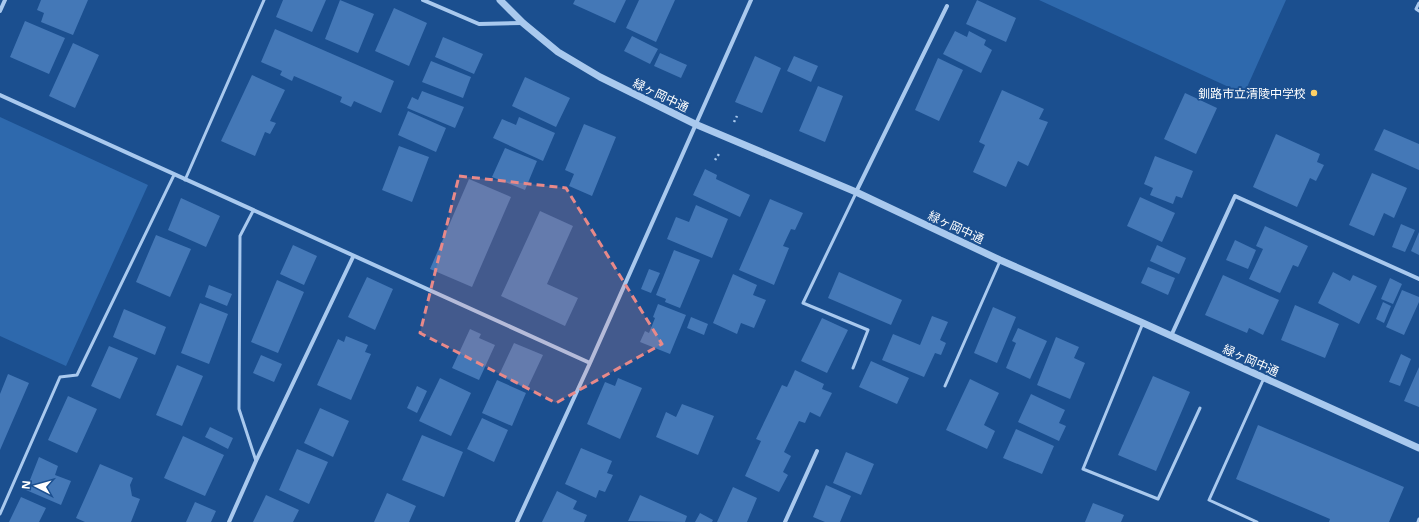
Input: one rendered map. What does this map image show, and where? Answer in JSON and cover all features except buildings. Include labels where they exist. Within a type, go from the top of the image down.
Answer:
[{"type":"street","points":[[0,12],[5,0]]},
{"type":"street","points":[[423,0],[479,24],[523,23]]},
{"type":"street","name":"緑ヶ岡中通","points":[[500,0],[523,23],[558,52],[600,77],[696,124],[856,192],[1000,260],[1419,448]]},
{"type":"street","points":[[517,522],[590,363],[751,0]]},
{"type":"street","points":[[856,192],[946,6]]},
{"type":"street","points":[[0,96],[590,363]]},
{"type":"street","points":[[1171,336],[1236,196],[1419,279]]},
{"type":"street","points":[[229,522],[256,461],[353,256]]},
{"type":"street","points":[[785,522],[817,451]]},
{"type":"lane","points":[[185,180],[264,0]]},
{"type":"lane","points":[[1419,3],[1416,9],[1419,11]]},
{"type":"lane","points":[[0,514],[60,377],[77,375],[174,175]]},
{"type":"lane","points":[[853,368],[868,330],[802,303],[856,192]]},
{"type":"lane","points":[[253,211],[240,236],[239,409],[256,461]]},
{"type":"lane","points":[[945,386],[1000,260]]},
{"type":"lane","points":[[1143,323],[1083,469],[1158,499],[1200,408]]},
{"type":"lane","points":[[1257,522],[1209,500],[1264,378]]},
{"type":"highlighted area","points":[[459,176],[566,188],[662,344],[556,403],[420,333]]},
{"type":"shaded area","points":[[1039,0],[1286,0],[1244,94]]},
{"type":"shaded area","points":[[0,117],[148,185],[66,366],[0,336]]},
{"type":"place","name":"釧路市立清陵中学校","points":[[1314,93]]}]
